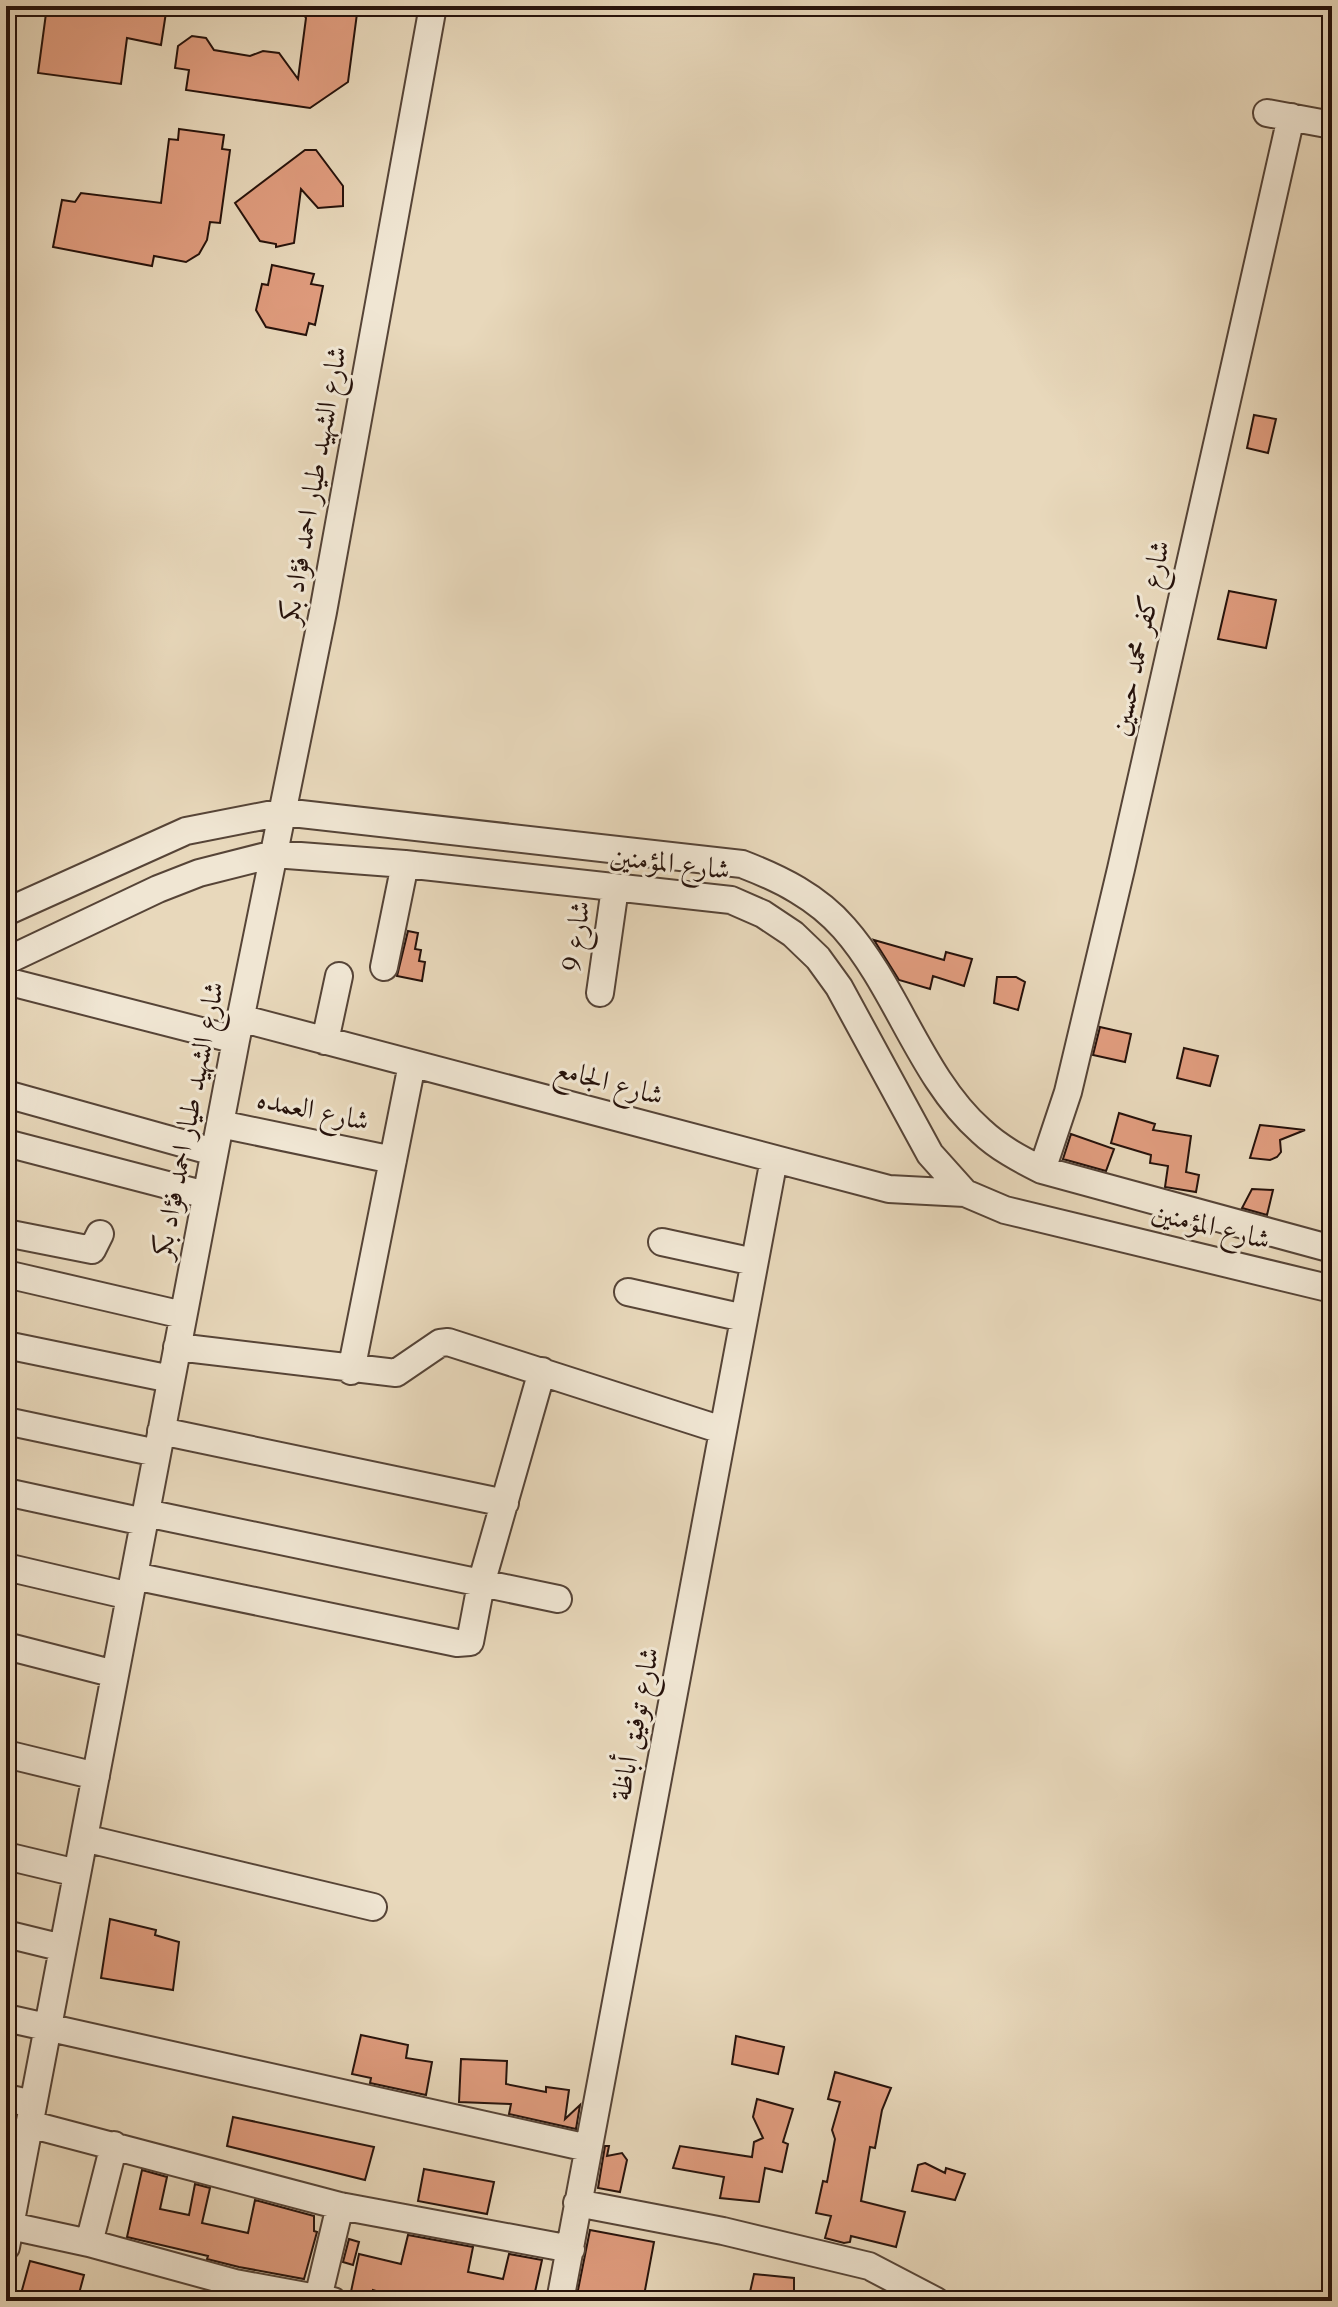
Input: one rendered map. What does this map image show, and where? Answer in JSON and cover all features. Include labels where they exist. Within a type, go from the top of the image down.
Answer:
[{"type":"street","name":"شارع الشهيد طيار احمد فؤاد بكر","points":[[7,2233],[13,2175],[31,2114],[214,1152],[323,612],[433,6]]},
{"type":"street","name":"شارع كفر محمد حسين","points":[[1042,1170],[1068,1092],[1118,884],[1279,115],[1332,125]]},
{"type":"street","name":"شارع المؤمنين","points":[[6,912],[186,831],[283,812],[742,864],[780,879],[814,900],[844,928],[868,961],[955,1103],[980,1131],[1010,1153],[1042,1170],[1332,1249]]},
{"type":"street","name":"شارع المؤمنين","points":[[6,961],[158,889],[199,873],[274,854],[405,864],[731,900],[763,914],[793,934],[818,958],[839,987],[930,1154],[965,1193],[1005,1210],[1332,1289]]},
{"type":"street","points":[[384,967],[405,864]]},
{"type":"street","name":"شارع 9","points":[[600,993],[615,888]]},
{"type":"street","points":[[325,1041],[339,976]]},
{"type":"street","name":"شارع الجامع","points":[[6,981],[238,1029],[325,1041],[889,1189],[965,1193]]},
{"type":"street","points":[[351,1371],[412,1064]]},
{"type":"street","points":[[6,1094],[214,1152]]},
{"type":"street","name":"شارع العمده","points":[[220,1124],[393,1160]]},
{"type":"street","points":[[6,1143],[206,1195]]},
{"type":"street","name":"شارع توفيق أباظة","points":[[560,2301],[774,1159]]},
{"type":"street","points":[[6,1233],[92,1250],[100,1234]]},
{"type":"street","points":[[662,1242],[754,1262]]},
{"type":"street","points":[[6,1274],[183,1315]]},
{"type":"street","points":[[628,1292],[744,1318]]},
{"type":"street","points":[[177,1347],[351,1371],[396,1373],[440,1343],[448,1342],[722,1430]]},
{"type":"street","points":[[6,1345],[171,1379]]},
{"type":"street","points":[[6,1567],[464,1643],[472,1638],[481,1584],[542,1371]]},
{"type":"street","points":[[6,1421],[159,1442],[505,1503]]},
{"type":"street","points":[[6,1492],[558,1599]]},
{"type":"street","points":[[6,1646],[115,1674]]},
{"type":"street","points":[[6,1754],[96,1776]]},
{"type":"street","points":[[84,1838],[373,1907]]},
{"type":"street","points":[[6,1856],[77,1873]]},
{"type":"street","points":[[6,1934],[63,1948]]},
{"type":"street","points":[[6,2018],[588,2148]]},
{"type":"street","points":[[6,2098],[31,2114],[114,2145],[340,2206],[571,2249]]},
{"type":"street","points":[[89,2243],[114,2145]]},
{"type":"street","points":[[577,2203],[723,2231],[869,2266],[936,2301]]},
{"type":"street","points":[[7,2233],[89,2243],[233,2292],[326,2300],[340,2206]]},
{"type":"building","points":[[47,6],[167,6],[161,45],[127,38],[121,84],[38,73]]},
{"type":"building","points":[[298,6],[358,6],[348,82],[310,108],[186,90],[189,70],[175,68],[178,46],[192,36],[206,38],[214,50],[250,56],[263,51],[279,53],[298,79],[306,18]]},
{"type":"building","points":[[179,129],[224,135],[222,149],[230,150],[220,223],[210,222],[207,240],[199,254],[186,262],[154,256],[152,266],[53,247],[62,200],[75,202],[81,193],[161,203],[169,139],[178,140]]},
{"type":"building","points":[[305,150],[316,150],[343,186],[343,206],[318,208],[301,189],[294,243],[276,247],[276,244],[260,241],[235,203]]},
{"type":"building","points":[[272,265],[314,274],[311,284],[323,286],[315,325],[309,323],[306,335],[266,327],[256,310],[262,284],[268,285]]},
{"type":"building","points":[[1254,415],[1276,419],[1268,453],[1247,448]]},
{"type":"building","points":[[1229,591],[1276,600],[1266,648],[1218,639]]},
{"type":"building","points":[[408,931],[418,933],[415,949],[421,950],[419,961],[425,962],[422,981],[397,976]]},
{"type":"building","points":[[874,940],[944,960],[946,952],[972,959],[964,986],[933,976],[930,989],[899,980]]},
{"type":"building","points":[[997,977],[1016,977],[1025,982],[1018,1010],[994,1003]]},
{"type":"building","points":[[1100,1027],[1131,1034],[1125,1062],[1093,1055]]},
{"type":"building","points":[[1184,1048],[1218,1056],[1210,1086],[1177,1078]]},
{"type":"building","points":[[1119,1113],[1155,1124],[1153,1130],[1191,1136],[1186,1172],[1199,1175],[1196,1192],[1165,1187],[1168,1166],[1150,1163],[1151,1155],[1111,1143]]},
{"type":"building","points":[[1260,1125],[1305,1130],[1280,1140],[1281,1152],[1277,1157],[1270,1160],[1250,1158]]},
{"type":"building","points":[[1071,1134],[1114,1149],[1106,1171],[1063,1159]]},
{"type":"building","points":[[1252,1189],[1273,1190],[1267,1215],[1242,1208]]},
{"type":"building","points":[[110,1919],[156,1930],[155,1935],[179,1942],[173,1990],[101,1978]]},
{"type":"building","points":[[361,2035],[408,2045],[406,2058],[432,2062],[426,2095],[370,2083],[371,2078],[352,2074]]},
{"type":"building","points":[[736,2036],[784,2047],[778,2074],[732,2064]]},
{"type":"building","points":[[461,2059],[507,2061],[506,2084],[546,2092],[546,2087],[569,2090],[565,2119],[580,2105],[576,2129],[509,2114],[511,2104],[459,2102]]},
{"type":"building","points":[[835,2072],[891,2088],[882,2110],[875,2148],[870,2147],[861,2201],[905,2212],[896,2247],[851,2236],[850,2242],[844,2243],[825,2238],[831,2216],[816,2213],[823,2181],[827,2182],[835,2139],[832,2130],[840,2102],[828,2099]]},
{"type":"building","points":[[757,2099],[793,2109],[783,2142],[788,2144],[782,2172],[765,2168],[759,2202],[720,2198],[724,2177],[673,2168],[680,2146],[752,2157],[754,2142],[763,2138],[753,2117]]},
{"type":"building","points":[[233,2117],[374,2147],[365,2180],[227,2146]]},
{"type":"building","points":[[605,2146],[609,2146],[607,2156],[622,2153],[627,2160],[620,2192],[598,2188]]},
{"type":"building","points":[[925,2163],[945,2173],[946,2168],[965,2174],[955,2200],[912,2191],[918,2165]]},
{"type":"building","points":[[424,2169],[494,2182],[487,2214],[418,2201]]},
{"type":"building","points":[[142,2170],[167,2177],[160,2209],[189,2215],[195,2184],[210,2188],[202,2223],[248,2233],[255,2200],[314,2216],[314,2231],[317,2232],[304,2279],[239,2267],[207,2259],[208,2256],[127,2237]]},
{"type":"building","points":[[590,2230],[654,2242],[643,2301],[577,2295]]},
{"type":"building","points":[[408,2235],[473,2247],[468,2272],[503,2279],[509,2254],[542,2260],[533,2301],[409,2301],[373,2290],[372,2301],[349,2301],[359,2254],[401,2264]]},
{"type":"building","points":[[349,2239],[359,2242],[353,2265],[343,2262]]},
{"type":"building","points":[[30,2261],[84,2275],[77,2301],[19,2301]]},
{"type":"building","points":[[754,2274],[794,2278],[794,2298],[787,2301],[748,2301]]}]
